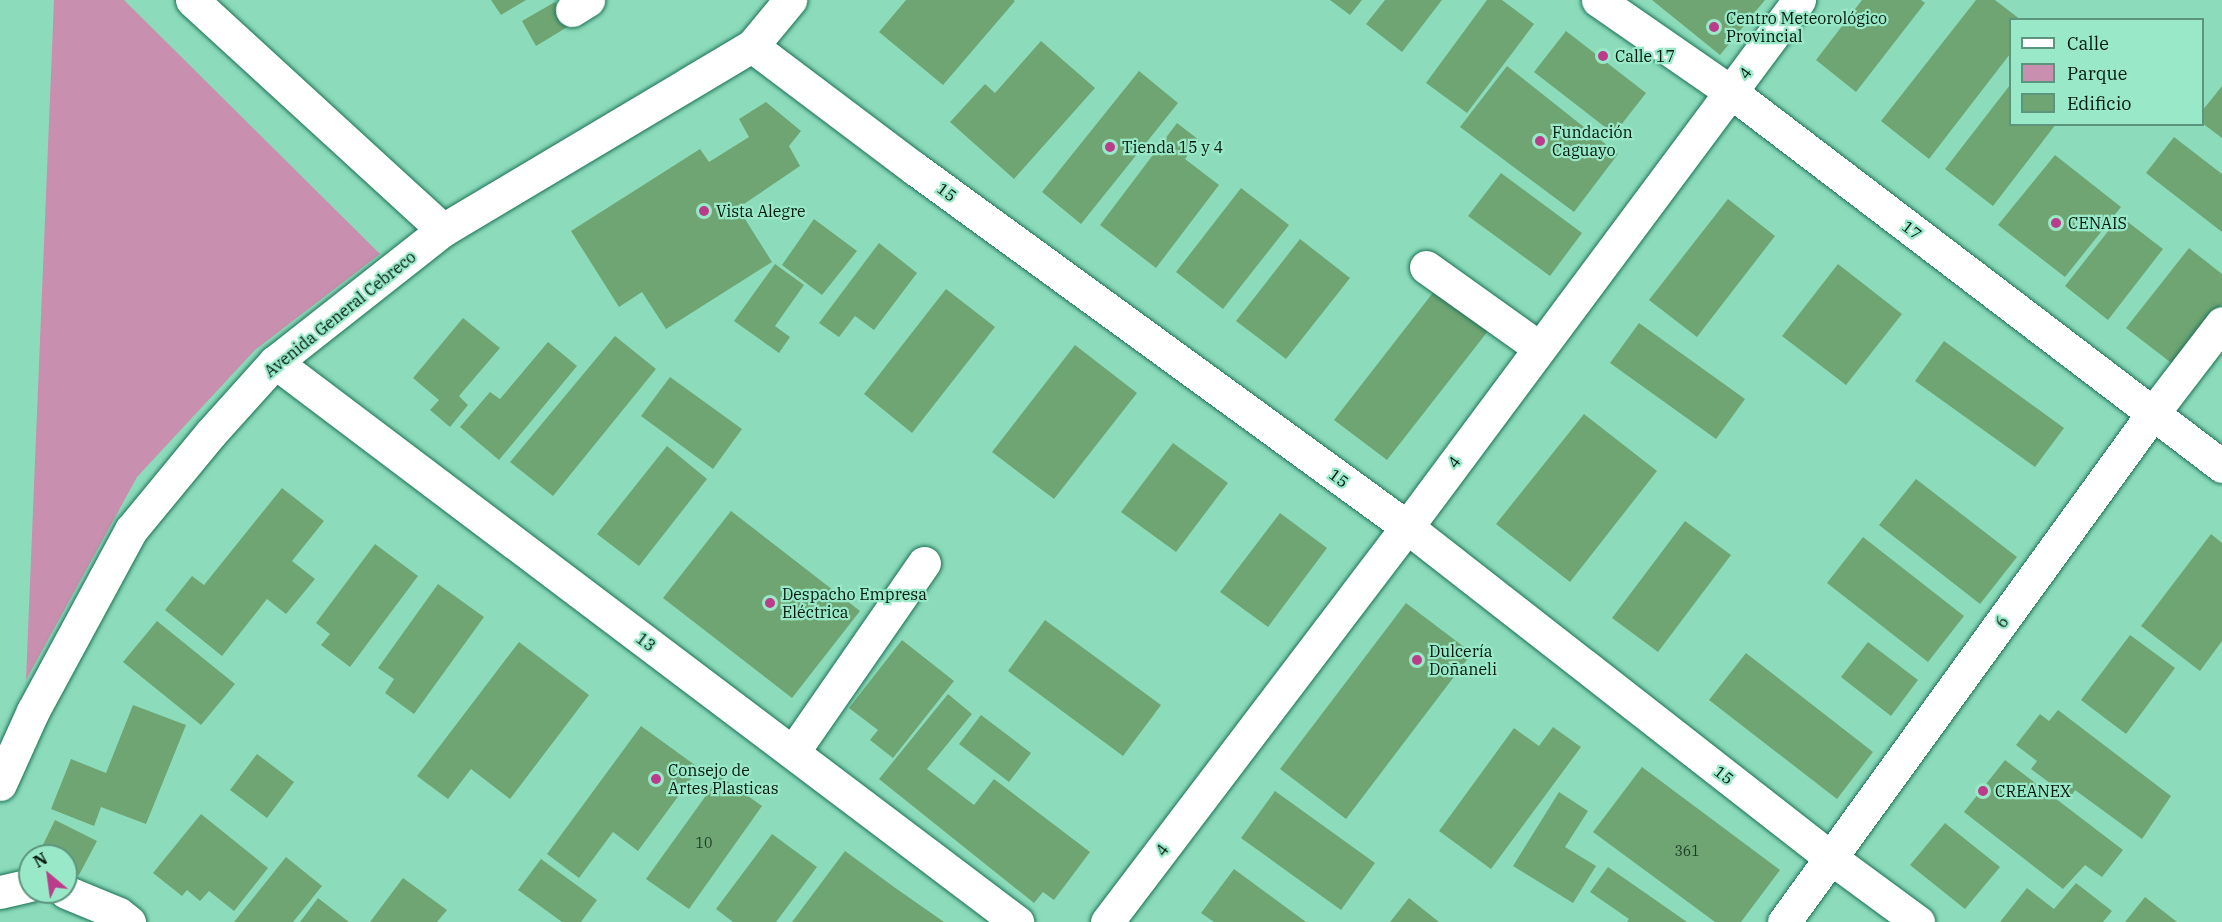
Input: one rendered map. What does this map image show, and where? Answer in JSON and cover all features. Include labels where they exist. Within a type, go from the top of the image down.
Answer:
[{"type":"main road","points":[[192,0],[443,230]]},
{"type":"main road","name":"Avenida General Cebreco","points":[[0,784],[33,711],[131,530],[211,433],[275,362],[443,230],[752,46],[790,0]]},
{"type":"main road","name":"17","points":[[1598,0],[1731,92],[2222,466]]},
{"type":"main road","name":"4","points":[[1107,922],[1407,527],[1538,347],[1799,0]]},
{"type":"main road","name":"15","points":[[752,46],[914,168],[1407,527],[1831,858],[1918,922]]},
{"type":"main road","points":[[1426,267],[1538,347]]},
{"type":"main road","name":"6","points":[[1784,922],[2153,413],[2222,323]]},
{"type":"main road","name":"13","points":[[275,362],[1017,922]]},
{"type":"main road","points":[[793,752],[924,563]]},
{"type":"main road","points":[[0,892],[18,888]]},
{"type":"main road","points":[[78,897],[119,914],[129,922]]},
{"type":"green space","points":[[54,0],[124,0],[380,254],[255,350],[137,477],[26,680]]},
{"type":"building","points":[[491,0],[526,0],[501,15]]},
{"type":"building","points":[[906,0],[1015,1],[943,85],[879,32]]},
{"type":"building","points":[[1330,0],[1362,0],[1350,15]]},
{"type":"building","points":[[1385,0],[1442,0],[1402,52],[1366,24]]},
{"type":"building","points":[[1487,0],[1502,0],[1534,24],[1467,113],[1426,83]]},
{"type":"building","name":"Centro Meteorológico Provincial","points":[[1652,0],[1765,0],[1720,55]]},
{"type":"building","points":[[1862,0],[1921,0],[1925,3],[1856,92],[1816,60]]},
{"type":"building","points":[[1976,0],[1995,0],[2018,18],[2009,18],[2009,55],[1929,159],[1881,121]]},
{"type":"building","points":[[555,2],[569,26],[536,46],[522,21]]},
{"type":"building","points":[[1566,31],[1646,93],[1614,134],[1534,72]]},
{"type":"building","points":[[1041,41],[1095,88],[1014,179],[950,122],[985,84],[995,93]]},
{"type":"building","name":"Fundación Caguayo","points":[[1507,66],[1618,154],[1574,212],[1460,127]]},
{"type":"building","name":"Tienda 15 y 4","points":[[1139,71],[1178,103],[1081,224],[1042,192]]},
{"type":"building","points":[[2009,86],[2009,126],[2054,126],[1993,206],[1945,169]]},
{"type":"building","points":[[2222,86],[2222,138],[2204,124],[2204,108]]},
{"type":"building","points":[[766,102],[801,131],[789,146],[800,166],[738,208],[772,262],[666,329],[642,292],[619,307],[571,231],[700,149],[709,162],[749,137],[739,119]]},
{"type":"building","points":[[1177,123],[1199,140],[1185,159],[1219,185],[1156,268],[1100,225]]},
{"type":"building","points":[[2174,137],[2222,174],[2222,232],[2146,173]]},
{"type":"building","points":[[2055,155],[2121,207],[2065,277],[1998,225]]},
{"type":"building","points":[[1501,173],[1582,233],[1550,276],[1468,216]]},
{"type":"building","points":[[1241,188],[1289,225],[1223,309],[1176,272]]},
{"type":"building","points":[[1728,199],[1775,236],[1697,337],[1649,300]]},
{"type":"building","points":[[2120,216],[2163,249],[2108,320],[2065,286]]},
{"type":"building","points":[[814,219],[857,251],[822,295],[782,265]]},
{"type":"building","points":[[1300,239],[1350,278],[1286,359],[1236,321]]},
{"type":"building","points":[[879,243],[917,273],[874,330],[855,316],[839,337],[819,323]]},
{"type":"building","points":[[2189,248],[2222,274],[2222,304],[2174,365],[2126,328]]},
{"type":"building","points":[[775,264],[804,285],[775,326],[790,337],[779,353],[734,321]]},
{"type":"building","points":[[1838,264],[1902,314],[1846,385],[1782,336]]},
{"type":"building","points":[[946,289],[995,327],[912,433],[864,394]]},
{"type":"building","points":[[1435,290],[1488,331],[1387,460],[1334,420]]},
{"type":"building","points":[[463,318],[500,348],[459,396],[468,405],[450,427],[430,410],[439,400],[413,378]]},
{"type":"building","points":[[1639,323],[1745,399],[1716,439],[1610,363]]},
{"type":"building","points":[[615,336],[656,369],[553,496],[510,462]]},
{"type":"building","points":[[1944,341],[2064,428],[2035,467],[1915,381]]},
{"type":"building","points":[[548,342],[577,366],[499,460],[460,427],[490,392],[500,399]]},
{"type":"building","points":[[1075,345],[1137,393],[1054,499],[992,452]]},
{"type":"building","points":[[670,377],[742,429],[713,469],[641,416]]},
{"type":"building","points":[[1584,414],[1657,471],[1570,582],[1496,524]]},
{"type":"building","points":[[1173,443],[1228,483],[1176,552],[1121,512]]},
{"type":"building","points":[[667,446],[707,479],[639,566],[597,534]]},
{"type":"building","points":[[1916,479],[2017,557],[1980,604],[1879,525]]},
{"type":"building","points":[[282,488],[324,521],[292,561],[315,579],[286,614],[267,599],[222,656],[165,610],[192,576],[204,585]]},
{"type":"building","points":[[731,511],[860,611],[792,698],[663,598]]},
{"type":"building","points":[[1280,513],[1327,548],[1268,627],[1220,592]]},
{"type":"building","points":[[1685,521],[1731,555],[1658,652],[1612,618]]},
{"type":"building","points":[[2211,534],[2222,543],[2222,641],[2200,671],[2141,626]]},
{"type":"building","points":[[1863,537],[1964,616],[1928,662],[1827,583]]},
{"type":"building","points":[[375,544],[418,576],[350,667],[321,645],[330,634],[316,623]]},
{"type":"building","points":[[438,584],[484,617],[414,714],[385,693],[394,679],[378,668]]},
{"type":"building","points":[[1406,603],[1472,653],[1346,819],[1280,769]]},
{"type":"building","points":[[1045,620],[1161,705],[1123,756],[1008,671]]},
{"type":"building","points":[[157,621],[235,684],[201,725],[123,662]]},
{"type":"building","points":[[2130,635],[2175,668],[2126,734],[2081,700]]},
{"type":"building","points":[[902,640],[954,681],[893,758],[870,740],[878,730],[849,708]]},
{"type":"building","points":[[519,642],[589,695],[510,799],[471,769],[448,799],[417,776]]},
{"type":"building","points":[[1868,642],[1918,680],[1891,716],[1841,677]]},
{"type":"building","points":[[1746,653],[1873,752],[1837,799],[1709,700]]},
{"type":"building","points":[[948,694],[972,714],[927,769],[974,805],[994,779],[1090,852],[1054,900],[1043,892],[1034,903],[879,779]]},
{"type":"building","points":[[133,705],[186,725],[146,824],[101,807],[94,826],[51,809],[71,759],[106,773]]},
{"type":"building","points":[[2058,710],[2171,796],[2142,839],[2075,790],[2070,798],[2031,769],[2037,761],[2016,745],[2040,714],[2049,721]]},
{"type":"building","points":[[981,715],[1031,753],[1009,782],[959,744]]},
{"type":"building","points":[[641,726],[699,768],[638,851],[613,832],[579,878],[547,854]]},
{"type":"building","points":[[1553,727],[1581,747],[1491,869],[1439,831],[1514,728],[1539,746]]},
{"type":"building","points":[[257,754],[294,782],[267,818],[230,790]]},
{"type":"building","points":[[2005,760],[2123,850],[2102,877],[2085,865],[2063,889],[1964,812]]},
{"type":"building","points":[[1642,767],[1780,870],[1741,922],[1715,922],[1593,832]]},
{"type":"building","points":[[720,776],[762,806],[689,909],[646,879]]},
{"type":"building","points":[[1275,791],[1375,863],[1341,910],[1241,838]]},
{"type":"building","points":[[1559,792],[1588,811],[1565,847],[1596,866],[1573,903],[1513,866]]},
{"type":"building","points":[[201,814],[268,868],[234,911],[209,891],[200,901],[187,890],[182,896],[153,873]]},
{"type":"building","points":[[55,820],[97,841],[79,875],[78,844],[43,844]]},
{"type":"building","points":[[1945,823],[2000,867],[1965,909],[1910,865]]},
{"type":"building","points":[[772,834],[817,867],[776,922],[733,922],[716,909]]},
{"type":"building","points":[[845,851],[894,887],[944,922],[792,922]]},
{"type":"building","points":[[286,857],[322,886],[293,922],[234,922]]},
{"type":"building","points":[[541,859],[597,900],[581,922],[562,922],[518,890]]},
{"type":"building","points":[[1608,867],[1687,922],[1627,922],[1629,919],[1590,892]]},
{"type":"building","points":[[1234,869],[1306,922],[1214,922],[1201,913]]},
{"type":"building","points":[[403,878],[447,910],[437,922],[370,922]]},
{"type":"building","points":[[2076,883],[2112,911],[2103,922],[2000,922],[2027,888],[2054,909]]},
{"type":"building","points":[[2145,897],[2177,922],[2125,922]]},
{"type":"building","points":[[318,898],[349,922],[300,922]]},
{"type":"building","points":[[1409,898],[1439,922],[1390,922]]},
{"type":"place","name":"Centro Meteorológico Provincial","points":[[1714,27]]},
{"type":"place","name":"Calle 17","points":[[1603,56]]},
{"type":"place","name":"Fundación Caguayo","points":[[1540,141]]},
{"type":"place","name":"Tienda 15 y 4","points":[[1110,147]]},
{"type":"place","name":"Vista Alegre","points":[[704,211]]},
{"type":"place","name":"CENAIS","points":[[2056,223]]},
{"type":"place","name":"Despacho Empresa Eléctrica","points":[[770,603]]},
{"type":"place","name":"Dulcería Doñaneli","points":[[1417,660]]},
{"type":"place","name":"Consejo de Artes Plasticas","points":[[656,779]]},
{"type":"place","name":"CREANEX","points":[[1983,791]]}]
